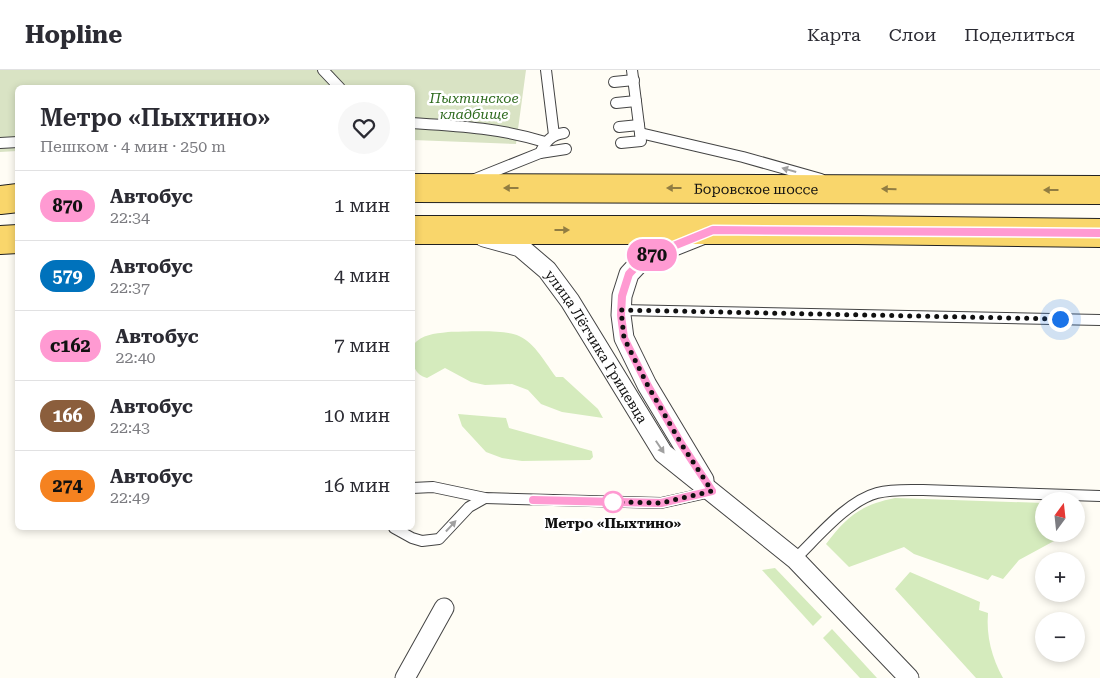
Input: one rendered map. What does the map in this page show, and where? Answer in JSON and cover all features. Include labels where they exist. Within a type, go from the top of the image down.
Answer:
[{"type":"main road","name":"Боровское шоссе","points":[[415,188],[1100,190]]},
{"type":"main road","points":[[0,200],[15,198]]},
{"type":"main road","points":[[415,230],[1100,232]]},
{"type":"main road","points":[[0,240],[15,239]]},
{"type":"street","name":"улица Лётчика Грицевца","points":[[460,230],[520,247],[547,270],[570,301],[663,453],[795,559],[909,678]]},
{"type":"street","name":"улица Лётчика Грицевца","points":[[712,491],[682,445],[648,386],[624,338],[621,310],[622,296],[629,274],[644,258],[713,230]]},
{"type":"street","points":[[406,678],[444,608]]},
{"type":"lane","points":[[324,70],[337,85]]},
{"type":"lane","points":[[540,153],[545,142],[559,134],[554,89],[546,70]]},
{"type":"lane","points":[[614,82],[633,75],[640,129],[641,141],[621,143]]},
{"type":"lane","points":[[616,103],[636,101]]},
{"type":"lane","points":[[415,123],[474,127],[517,134],[545,142]]},
{"type":"lane","points":[[619,127],[640,129],[853,188]]},
{"type":"lane","points":[[0,143],[15,142]]},
{"type":"lane","points":[[453,187],[540,153],[566,150]]},
{"type":"lane","points":[[621,310],[1100,320]]},
{"type":"lane","points":[[415,488],[433,487],[486,498],[661,503],[712,491]]},
{"type":"lane","points":[[795,559],[848,508],[861,499],[876,494],[899,490],[923,490],[1100,496]]},
{"type":"lane","points":[[397,530],[407,536],[422,541],[439,539],[469,507],[486,498]]},
{"type":"green space","name":"Пыхтинское кладбище","points":[[0,70],[526,70],[516,144],[415,140],[415,85],[15,85],[15,151],[0,152]]},
{"type":"green space","points":[[474,331],[504,332],[519,336],[535,349],[556,377],[563,377],[598,409],[603,418],[562,412],[541,404],[528,390],[512,384],[485,385],[471,382],[445,368],[427,378],[422,376],[415,369],[415,343],[433,334]]},
{"type":"green space","points":[[458,414],[506,418],[509,428],[592,451],[593,457],[590,460],[522,461],[502,458],[486,452],[462,426]]},
{"type":"green space","points":[[895,498],[1035,503],[1035,542],[1052,542],[1019,560],[1003,579],[992,575],[988,580],[914,554],[904,547],[849,567],[826,544],[848,519],[864,508]]},
{"type":"green space","points":[[775,568],[822,617],[813,626],[762,570]]},
{"type":"green space","points":[[910,572],[980,602],[979,610],[988,613],[991,647],[1003,678],[976,678],[895,589]]},
{"type":"green space","points":[[832,629],[877,678],[860,678],[823,638]]},
{"type":"bus line","name":"870","points":[[533,500],[661,503],[712,491],[682,445],[648,386],[624,338],[621,315],[622,296],[629,274],[644,258],[713,230],[1100,233]]},
{"type":"place","name":"Метро «Пыхтино»","points":[[613,502]]},
{"type":"route","points":[[613,502],[661,503],[712,491],[682,445],[648,386],[624,338],[621,310],[1060,319]]}]
